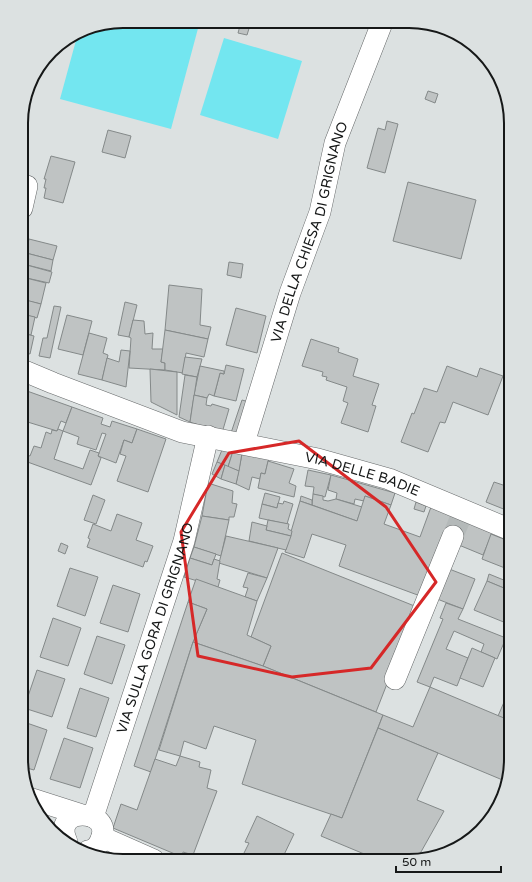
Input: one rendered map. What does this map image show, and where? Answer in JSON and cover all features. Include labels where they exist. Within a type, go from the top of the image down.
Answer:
[{"type":"street","name":"VIA DELLA CHIESA DI GRIGNANO","points":[[244,443],[290,293],[320,212],[335,143],[380,28]]},
{"type":"street","name":"VIA DELLE BADIE","points":[[28,373],[53,384],[182,432],[244,443],[318,459],[389,479],[428,494],[459,522],[504,529]]},
{"type":"street","name":"VIA SULLA GORA DI GRIGNANO","points":[[76,825],[184,541],[208,436]]},
{"type":"street","points":[[395,679],[459,522]]},
{"type":"street","points":[[40,804],[76,825]]},
{"type":"street","points":[[45,813],[76,825],[100,823],[93,848],[124,854]]},
{"type":"highlighted area","points":[[299,441],[386,507],[436,582],[371,668],[292,677],[198,656],[181,532],[229,453]]},
{"type":"shaded area","points":[[198,28],[171,129],[60,99],[76,41],[81,38],[93,33],[111,29]]},
{"type":"shaded area","points":[[224,38],[302,61],[278,139],[200,115]]},
{"type":"building","points":[[239,28],[249,28],[247,35],[238,33]]},
{"type":"building","points":[[428,91],[438,94],[435,103],[425,99]]},
{"type":"building","points":[[387,121],[398,124],[385,173],[367,168],[378,128],[385,130]]},
{"type":"building","points":[[108,130],[131,136],[125,158],[102,152]]},
{"type":"building","points":[[51,156],[75,162],[63,203],[44,198],[46,179],[44,179]]},
{"type":"building","points":[[408,182],[476,200],[461,259],[393,241]]},
{"type":"building","points":[[29,239],[57,246],[53,260],[28,254]]},
{"type":"building","points":[[28,254],[53,260],[51,271],[28,265]]},
{"type":"building","points":[[229,262],[243,264],[241,278],[227,275]]},
{"type":"building","points":[[28,265],[52,272],[49,283],[28,278]]},
{"type":"building","points":[[28,278],[46,283],[41,304],[28,301]]},
{"type":"building","points":[[169,285],[202,289],[200,325],[211,327],[208,339],[165,330]]},
{"type":"building","points":[[28,301],[41,304],[37,318],[28,316]]},
{"type":"building","points":[[125,302],[137,305],[129,337],[118,335]]},
{"type":"building","points":[[54,306],[61,307],[50,358],[39,356],[43,338],[47,338]]},
{"type":"building","points":[[236,308],[266,316],[257,353],[226,345]]},
{"type":"building","points":[[28,315],[35,317],[31,335],[28,334]]},
{"type":"building","points":[[67,315],[92,321],[83,355],[58,349]]},
{"type":"building","points":[[133,320],[144,321],[145,334],[153,333],[152,349],[163,349],[161,362],[165,363],[165,370],[129,368],[131,338],[129,337]]},
{"type":"building","points":[[165,330],[208,339],[204,357],[186,353],[183,373],[165,370],[165,363],[161,362]]},
{"type":"building","points":[[89,333],[107,338],[103,353],[108,355],[102,380],[78,374]]},
{"type":"building","points":[[28,334],[34,336],[30,354],[28,354]]},
{"type":"building","points":[[311,339],[339,348],[338,352],[358,359],[353,376],[379,384],[372,405],[376,406],[368,432],[341,423],[348,403],[343,401],[347,387],[326,380],[327,377],[322,376],[323,372],[302,366]]},
{"type":"building","points":[[121,350],[130,351],[126,387],[102,380],[107,358],[119,362]]},
{"type":"building","points":[[185,357],[202,359],[197,377],[182,374]]},
{"type":"building","points":[[226,365],[244,369],[236,401],[214,396],[220,373],[224,374]]},
{"type":"building","points":[[200,366],[224,371],[224,374],[220,373],[214,396],[209,394],[207,398],[194,395]]},
{"type":"building","points":[[447,366],[477,377],[480,368],[503,376],[488,415],[453,402],[445,423],[440,422],[428,452],[401,442],[412,413],[414,414],[424,388],[437,392]]},
{"type":"building","points":[[150,369],[177,372],[177,415],[151,402]]},
{"type":"building","points":[[185,375],[197,377],[190,422],[179,417]]},
{"type":"building","points":[[28,391],[72,407],[66,423],[61,421],[57,431],[28,422]]},
{"type":"building","points":[[194,395],[207,398],[206,405],[211,406],[212,404],[229,409],[222,433],[190,422]]},
{"type":"building","points":[[242,400],[249,402],[239,436],[231,433]]},
{"type":"building","points":[[72,407],[103,418],[101,424],[110,427],[112,421],[137,429],[132,443],[124,440],[116,463],[98,456],[106,434],[102,433],[96,450],[77,444],[79,437],[63,431]]},
{"type":"building","points":[[58,429],[63,431],[54,459],[83,469],[90,450],[99,453],[98,456],[101,458],[91,485],[28,462],[28,455],[30,456],[34,446],[41,448],[46,432],[51,434],[52,430],[57,431]]},
{"type":"building","points":[[137,429],[166,439],[148,492],[117,481],[126,456],[120,454],[124,440],[132,443]]},
{"type":"building","points":[[224,445],[234,448],[228,467],[217,462]]},
{"type":"building","points":[[243,449],[269,458],[265,474],[261,473],[260,479],[252,477],[249,490],[236,484]]},
{"type":"building","points":[[233,451],[242,453],[239,471],[228,467]]},
{"type":"building","points":[[268,461],[294,469],[289,483],[296,486],[294,497],[258,488],[261,473],[265,474]]},
{"type":"building","points":[[217,462],[225,465],[221,479],[212,474]]},
{"type":"building","points":[[225,465],[239,471],[236,484],[221,479]]},
{"type":"building","points":[[308,470],[331,475],[325,497],[313,494],[314,487],[305,486]]},
{"type":"building","points":[[331,475],[395,493],[391,505],[365,496],[364,501],[355,499],[354,504],[336,499],[337,493],[328,490]]},
{"type":"building","points":[[494,482],[504,485],[504,509],[486,502]]},
{"type":"building","points":[[208,483],[233,491],[232,503],[237,504],[234,517],[229,517],[229,520],[202,516]]},
{"type":"building","points":[[265,493],[280,497],[277,508],[262,504]]},
{"type":"building","points":[[313,494],[323,496],[323,500],[328,501],[336,499],[362,507],[357,521],[312,505]]},
{"type":"building","points":[[93,495],[105,500],[96,524],[84,520]]},
{"type":"building","points":[[301,496],[312,500],[312,505],[300,501]]},
{"type":"building","points":[[365,496],[391,505],[384,524],[420,537],[431,507],[463,520],[456,537],[423,597],[339,566],[346,545],[312,534],[304,558],[285,552],[300,501],[357,521]]},
{"type":"building","points":[[284,501],[293,504],[287,524],[259,518],[262,504],[277,508],[278,503],[283,504]]},
{"type":"building","points":[[416,502],[426,506],[424,512],[414,509]]},
{"type":"building","points":[[117,514],[142,523],[136,540],[153,546],[147,562],[145,561],[143,567],[87,547],[90,539],[88,538],[93,524],[111,531]]},
{"type":"building","points":[[202,516],[229,520],[221,556],[194,547]]},
{"type":"building","points":[[268,520],[289,524],[288,529],[292,531],[291,536],[266,530]]},
{"type":"building","points":[[463,520],[493,531],[483,555],[454,543]]},
{"type":"building","points":[[252,522],[267,526],[266,530],[291,536],[286,550],[249,541]]},
{"type":"building","points":[[491,534],[504,539],[504,568],[482,559]]},
{"type":"building","points":[[226,536],[278,548],[267,578],[219,563]]},
{"type":"building","points":[[61,543],[68,546],[65,554],[58,551]]},
{"type":"building","points":[[194,547],[216,554],[212,565],[190,558]]},
{"type":"building","points":[[282,553],[417,607],[376,712],[263,666],[271,646],[251,637]]},
{"type":"building","points":[[190,558],[212,565],[214,559],[220,561],[217,579],[220,580],[218,587],[184,577]]},
{"type":"building","points":[[444,567],[475,579],[463,609],[432,597]]},
{"type":"building","points":[[70,568],[98,577],[85,616],[57,606]]},
{"type":"building","points":[[248,573],[267,578],[257,601],[245,597],[248,588],[243,587]]},
{"type":"building","points":[[489,574],[504,580],[504,588],[487,581]]},
{"type":"building","points":[[196,579],[257,601],[247,635],[271,646],[263,666],[193,642],[207,609],[188,602]]},
{"type":"building","points":[[487,581],[504,588],[504,622],[474,610]]},
{"type":"building","points":[[113,585],[140,594],[128,632],[100,623]]},
{"type":"building","points":[[188,602],[207,609],[193,642],[151,772],[134,766]]},
{"type":"building","points":[[446,603],[463,609],[458,619],[504,637],[504,643],[497,659],[481,652],[484,644],[454,631],[446,649],[468,658],[457,686],[434,677],[430,687],[417,682],[443,619],[440,618]]},
{"type":"building","points":[[53,618],[81,628],[68,666],[40,657]]},
{"type":"building","points":[[97,636],[125,645],[112,684],[84,674]]},
{"type":"building","points":[[193,642],[263,666],[383,715],[342,818],[242,784],[256,740],[214,726],[206,749],[184,741],[180,756],[159,750]]},
{"type":"building","points":[[472,648],[495,658],[483,687],[460,678]]},
{"type":"building","points":[[37,670],[65,679],[52,717],[28,709],[28,696]]},
{"type":"building","points":[[430,687],[504,718],[504,765],[501,779],[378,728],[383,715],[413,727]]},
{"type":"building","points":[[80,688],[109,698],[96,737],[67,728]]},
{"type":"building","points":[[504,702],[504,718],[498,716]]},
{"type":"building","points":[[28,723],[47,730],[34,770],[29,769]]},
{"type":"building","points":[[378,728],[438,753],[417,800],[444,811],[420,853],[364,854],[321,836],[331,814],[342,818]]},
{"type":"building","points":[[64,738],[93,748],[80,788],[50,779]]},
{"type":"building","points":[[180,756],[200,762],[199,767],[211,770],[207,788],[217,791],[193,854],[183,852],[183,854],[175,854],[113,828],[121,804],[137,810],[155,759],[176,766]]},
{"type":"building","points":[[257,816],[294,834],[284,854],[244,854],[249,843],[245,842]]},
{"type":"tunnel","points":[[453,536],[460,519]]}]
